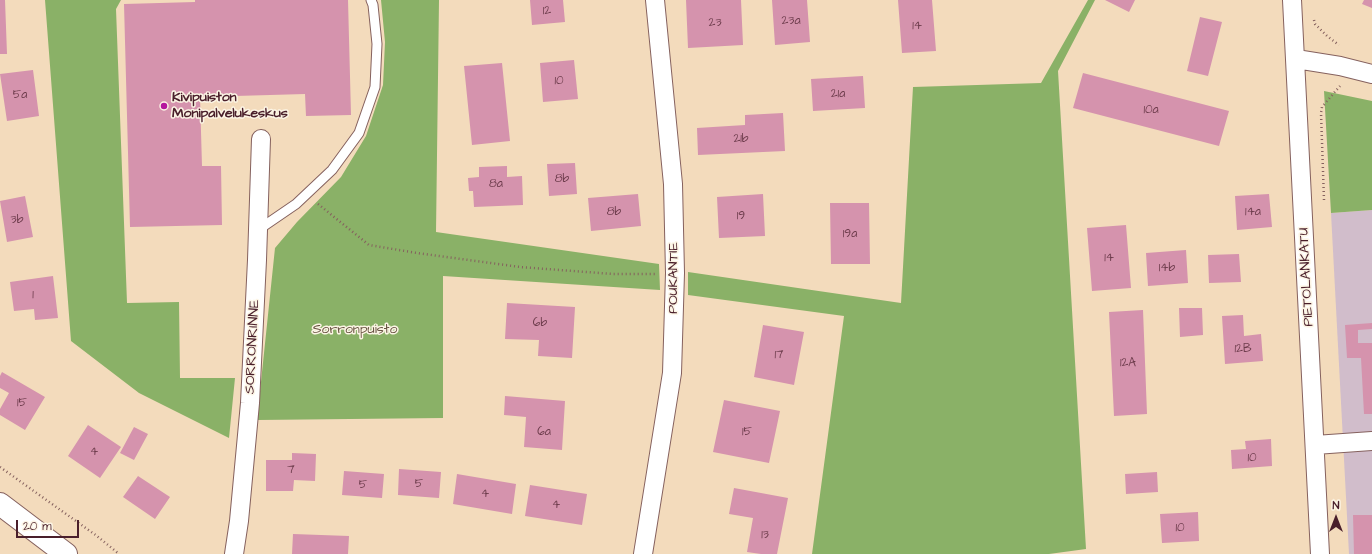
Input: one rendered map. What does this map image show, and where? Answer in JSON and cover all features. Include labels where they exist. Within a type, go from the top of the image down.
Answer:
[{"type":"street","name":"POUKANTIE","points":[[643,554],[672,373],[675,273],[673,184],[655,0]]},
{"type":"street","name":"PIETOLANKATU","points":[[1292,0],[1320,554]]},
{"type":"street","points":[[1296,59],[1340,66],[1372,74]]},
{"type":"street","name":"SORRONRINNE","points":[[234,554],[239,521],[250,403],[261,139]]},
{"type":"street","points":[[1315,445],[1372,441]]},
{"type":"street","points":[[0,504],[66,554]]},
{"type":"lane","points":[[258,230],[296,204],[332,170],[359,132],[375,87],[377,44],[373,5],[371,0]]},
{"type":"path","points":[[1314,18],[1315,24],[1340,46],[1340,87],[1322,108],[1320,113],[1324,207]]},
{"type":"path","points":[[306,195],[348,226],[369,245],[520,267],[613,274],[675,273]]},
{"type":"path","points":[[0,467],[98,536],[119,554]]},
{"type":"shaded area","points":[[1372,210],[1372,554],[1349,554],[1331,213]]},
{"type":"green space","points":[[45,0],[121,0],[116,9],[127,303],[179,302],[180,378],[235,378],[229,438],[139,393],[71,341]]},
{"type":"green space","name":"Sorronpuisto","points":[[381,0],[439,0],[436,232],[659,264],[660,290],[443,276],[443,418],[257,420],[275,248],[297,222],[341,177],[366,136],[383,85],[385,42]]},
{"type":"green space","points":[[1088,0],[1095,0],[1058,71],[1086,549],[1049,554],[812,554],[844,316],[688,295],[688,272],[901,303],[913,87],[1041,83]]},
{"type":"green space","points":[[1324,91],[1372,101],[1372,210],[1331,213]]},
{"type":"building","points":[[0,0],[5,0],[7,54],[0,54]]},
{"type":"building","name":"Kivipuiston Monipalvelukeskus","points":[[195,0],[348,0],[351,115],[306,116],[305,94],[200,97],[202,166],[221,166],[222,225],[130,227],[124,4],[195,2]]},
{"type":"building","points":[[530,0],[563,0],[565,22],[532,25]]},
{"type":"building","points":[[686,0],[741,0],[743,45],[688,48]]},
{"type":"building","points":[[772,0],[807,0],[810,42],[775,45]]},
{"type":"building","points":[[898,0],[932,0],[936,51],[902,53]]},
{"type":"building","points":[[1105,0],[1135,0],[1129,12]]},
{"type":"building","points":[[1364,0],[1372,0],[1372,8],[1362,4]]},
{"type":"building","points":[[1200,17],[1222,22],[1208,76],[1187,71]]},
{"type":"building","points":[[574,60],[578,99],[543,102],[540,63]]},
{"type":"building","points":[[502,63],[510,141],[472,145],[464,66]]},
{"type":"building","points":[[33,70],[39,116],[7,121],[0,74]]},
{"type":"building","points":[[1083,73],[1229,111],[1219,146],[1073,108]]},
{"type":"building","points":[[863,76],[865,108],[813,111],[811,79]]},
{"type":"building","points":[[783,113],[785,151],[698,155],[697,128],[745,125],[745,115]]},
{"type":"building","points":[[575,163],[577,194],[549,196],[547,164]]},
{"type":"building","points":[[507,166],[507,177],[522,176],[523,205],[474,207],[473,191],[469,191],[468,178],[479,177],[479,167]]},
{"type":"building","points":[[638,194],[641,226],[591,231],[588,198]]},
{"type":"building","points":[[763,194],[765,236],[719,238],[717,197]]},
{"type":"building","points":[[1269,194],[1272,227],[1237,230],[1235,196]]},
{"type":"building","points":[[25,196],[33,237],[7,242],[0,201]]},
{"type":"building","points":[[830,203],[869,203],[870,264],[831,264]]},
{"type":"building","points":[[1126,225],[1131,288],[1092,291],[1087,228]]},
{"type":"building","points":[[1186,250],[1188,283],[1148,286],[1146,253]]},
{"type":"building","points":[[1239,254],[1241,282],[1209,283],[1208,255]]},
{"type":"building","points":[[53,276],[58,318],[35,320],[34,309],[14,311],[10,282]]},
{"type":"building","points":[[507,303],[575,307],[572,358],[538,356],[539,340],[505,339]]},
{"type":"building","points":[[1179,308],[1202,308],[1203,335],[1180,337]]},
{"type":"building","points":[[1143,310],[1147,414],[1114,416],[1109,312]]},
{"type":"building","points":[[1243,315],[1244,336],[1261,334],[1263,361],[1225,364],[1222,316]]},
{"type":"building","points":[[1372,323],[1372,329],[1358,330],[1358,343],[1372,343],[1372,414],[1364,414],[1361,358],[1347,358],[1345,325]]},
{"type":"building","points":[[763,325],[804,332],[794,385],[754,377]]},
{"type":"building","points":[[2,372],[45,397],[25,430],[0,415],[0,409],[9,393],[0,388],[0,376]]},
{"type":"building","points":[[505,396],[565,401],[562,450],[524,447],[526,417],[504,415]]},
{"type":"building","points":[[724,400],[780,411],[769,463],[713,452]]},
{"type":"building","points":[[88,425],[121,447],[100,478],[68,456]]},
{"type":"building","points":[[134,427],[148,434],[134,460],[120,453]]},
{"type":"building","points":[[1271,439],[1272,466],[1232,469],[1231,450],[1246,449],[1245,441]]},
{"type":"building","points":[[292,453],[316,454],[315,481],[294,480],[293,491],[266,491],[266,460],[292,460]]},
{"type":"building","points":[[399,469],[441,472],[439,498],[398,495]]},
{"type":"building","points":[[344,471],[384,474],[382,498],[342,495]]},
{"type":"building","points":[[1157,472],[1158,492],[1126,494],[1125,474]]},
{"type":"building","points":[[457,474],[516,484],[512,514],[453,504]]},
{"type":"building","points":[[138,476],[170,497],[155,519],[123,497]]},
{"type":"building","points":[[530,485],[587,494],[582,525],[525,516]]},
{"type":"building","points":[[734,488],[788,498],[777,554],[747,552],[753,518],[729,514]]},
{"type":"building","points":[[1198,512],[1199,541],[1162,543],[1160,514]]},
{"type":"building","points":[[1353,515],[1372,515],[1372,554],[1354,554]]},
{"type":"building","points":[[293,534],[349,536],[348,554],[292,554]]},
{"type":"place","name":"Kivipuiston Monipalvelukeskus","points":[[164,106]]}]
